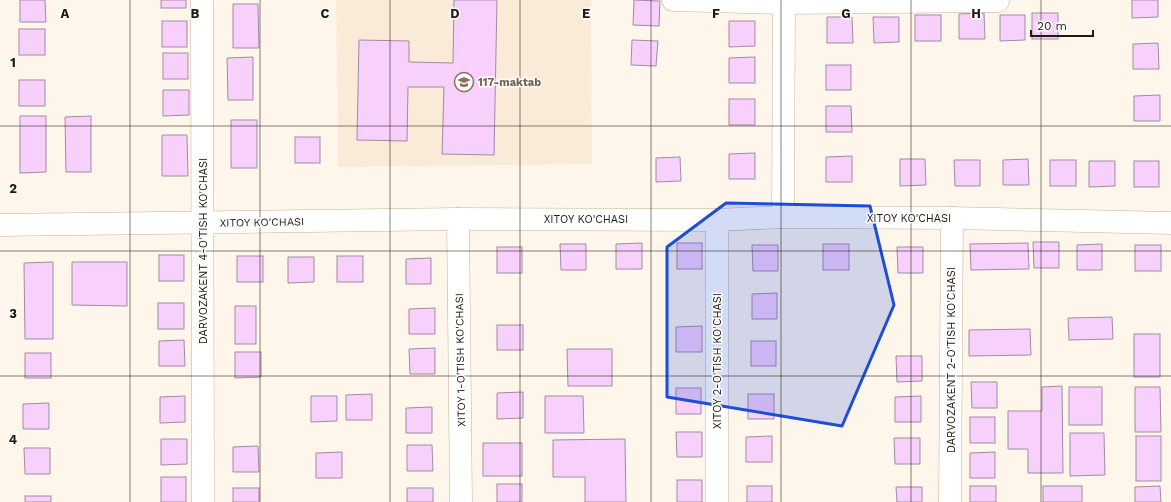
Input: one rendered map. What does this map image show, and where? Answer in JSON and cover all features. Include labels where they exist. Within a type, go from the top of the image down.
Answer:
[{"type":"street","name":"DARVOZAKENT 4-O'TISH KO'CHASI","points":[[202,0],[203,502]]},
{"type":"street","points":[[673,0],[998,1]]},
{"type":"street","points":[[783,217],[784,1]]},
{"type":"street","name":"XITOY KO'CHASI","points":[[0,225],[458,219],[717,220],[783,217],[952,218],[1171,223]]},
{"type":"street","name":"DARVOZAKENT 2-O'TISH KO'CHASI","points":[[950,502],[952,218]]},
{"type":"street","name":"XITOY 1-O'TISH KO'CHASI","points":[[458,219],[462,502]]},
{"type":"street","name":"XITOY 2-O'TISH KO'CHASI","points":[[717,220],[717,502]]},
{"type":"highlighted area","points":[[726,203],[870,206],[894,305],[842,426],[667,397],[667,247]]},
{"type":"shaded area","name":"117-maktab","points":[[336,0],[591,0],[592,164],[338,167]]},
{"type":"building","points":[[20,0],[45,0],[46,22],[20,22]]},
{"type":"building","points":[[161,0],[186,0],[186,8],[161,8]]},
{"type":"building","points":[[454,0],[497,0],[494,155],[442,154],[444,87],[408,87],[407,141],[357,140],[359,40],[409,41],[409,62],[453,63]]},
{"type":"building","points":[[634,0],[660,1],[659,26],[633,25]]},
{"type":"building","points":[[1132,0],[1158,0],[1158,17],[1132,18]]},
{"type":"building","points":[[233,4],[258,4],[259,48],[233,48]]},
{"type":"building","points":[[984,13],[985,39],[959,39],[959,14]]},
{"type":"building","points":[[1032,13],[1058,13],[1058,39],[1032,39]]},
{"type":"building","points":[[915,15],[941,15],[941,41],[915,41]]},
{"type":"building","points":[[1000,15],[1025,15],[1025,40],[1000,41]]},
{"type":"building","points":[[827,17],[852,17],[853,43],[827,43]]},
{"type":"building","points":[[873,17],[899,17],[899,42],[874,43]]},
{"type":"building","points":[[162,21],[187,21],[187,47],[162,47]]},
{"type":"building","points":[[729,21],[755,21],[755,46],[729,47]]},
{"type":"building","points":[[19,29],[45,29],[45,55],[19,55]]},
{"type":"building","points":[[632,40],[658,41],[656,66],[631,65]]},
{"type":"building","points":[[1158,43],[1159,69],[1133,69],[1133,44]]},
{"type":"building","points":[[163,53],[188,53],[188,79],[163,79]]},
{"type":"building","points":[[253,57],[253,100],[228,100],[227,58]]},
{"type":"building","points":[[755,57],[755,83],[729,83],[729,58]]},
{"type":"building","points":[[826,65],[851,65],[851,90],[826,90]]},
{"type":"building","points":[[19,80],[45,80],[45,106],[19,106]]},
{"type":"building","points":[[163,90],[189,90],[189,115],[163,116]]},
{"type":"building","points":[[1160,95],[1160,121],[1134,121],[1134,96]]},
{"type":"building","points":[[729,99],[755,99],[755,125],[729,125]]},
{"type":"building","points":[[826,106],[851,106],[852,132],[826,132]]},
{"type":"building","points":[[20,116],[46,116],[46,172],[20,173]]},
{"type":"building","points":[[91,116],[91,172],[66,172],[65,117]]},
{"type":"building","points":[[231,120],[257,120],[257,168],[231,168]]},
{"type":"building","points":[[162,135],[187,135],[188,176],[162,176]]},
{"type":"building","points":[[295,137],[320,137],[320,163],[295,163]]},
{"type":"building","points":[[755,153],[755,179],[729,179],[729,154]]},
{"type":"building","points":[[852,156],[852,182],[826,182],[826,157]]},
{"type":"building","points":[[680,157],[681,181],[656,182],[656,158]]},
{"type":"building","points":[[900,159],[925,159],[926,185],[900,186]]},
{"type":"building","points":[[1028,159],[1029,185],[1003,185],[1003,160]]},
{"type":"building","points":[[954,160],[980,160],[980,186],[955,186]]},
{"type":"building","points":[[1050,160],[1076,160],[1076,186],[1050,186]]},
{"type":"building","points":[[1089,161],[1115,161],[1115,186],[1089,187]]},
{"type":"building","points":[[1134,161],[1159,161],[1159,187],[1134,187]]},
{"type":"building","points":[[1033,242],[1059,242],[1059,268],[1034,268]]},
{"type":"building","points":[[642,243],[642,269],[616,269],[616,244]]},
{"type":"building","points":[[677,243],[702,243],[702,269],[677,269]]},
{"type":"building","points":[[1028,243],[1029,269],[971,270],[970,244]]},
{"type":"building","points":[[560,244],[586,244],[586,270],[561,270]]},
{"type":"building","points":[[823,244],[849,244],[849,270],[823,270]]},
{"type":"building","points":[[1102,244],[1102,270],[1077,270],[1077,245]]},
{"type":"building","points":[[752,245],[778,245],[778,271],[753,271]]},
{"type":"building","points":[[1135,245],[1161,245],[1161,271],[1135,271]]},
{"type":"building","points":[[497,247],[522,247],[522,273],[497,273]]},
{"type":"building","points":[[897,247],[923,247],[923,273],[898,273]]},
{"type":"building","points":[[159,255],[184,255],[184,281],[159,281]]},
{"type":"building","points":[[237,256],[263,256],[263,282],[237,282]]},
{"type":"building","points":[[337,256],[363,256],[363,282],[337,282]]},
{"type":"building","points":[[288,257],[314,257],[314,282],[288,283]]},
{"type":"building","points":[[431,258],[431,284],[406,284],[406,259]]},
{"type":"building","points":[[53,262],[53,339],[25,339],[24,263]]},
{"type":"building","points":[[72,262],[127,262],[127,306],[72,305]]},
{"type":"building","points":[[777,293],[777,319],[752,319],[752,294]]},
{"type":"building","points":[[158,303],[184,303],[184,329],[158,329]]},
{"type":"building","points":[[235,306],[256,306],[256,344],[235,344]]},
{"type":"building","points":[[435,308],[435,334],[409,334],[409,309]]},
{"type":"building","points":[[1112,317],[1113,339],[1069,340],[1068,318]]},
{"type":"building","points":[[497,325],[523,325],[523,350],[497,350]]},
{"type":"building","points":[[702,326],[702,352],[676,352],[676,327]]},
{"type":"building","points":[[1030,329],[1031,355],[969,356],[969,330]]},
{"type":"building","points":[[1134,334],[1160,334],[1160,377],[1134,377]]},
{"type":"building","points":[[184,340],[185,366],[159,366],[159,341]]},
{"type":"building","points":[[751,341],[776,341],[776,366],[751,366]]},
{"type":"building","points":[[435,348],[435,374],[410,374],[409,349]]},
{"type":"building","points":[[567,349],[612,349],[612,386],[568,386]]},
{"type":"building","points":[[235,352],[261,352],[261,377],[235,378]]},
{"type":"building","points":[[25,353],[51,353],[51,378],[25,378]]},
{"type":"building","points":[[896,356],[922,356],[922,381],[897,382]]},
{"type":"building","points":[[971,382],[997,382],[997,408],[972,408]]},
{"type":"building","points":[[1062,386],[1063,473],[1028,473],[1028,449],[1008,449],[1008,411],[1042,411],[1042,387]]},
{"type":"building","points":[[1069,387],[1102,387],[1102,425],[1069,425]]},
{"type":"building","points":[[1135,387],[1160,387],[1161,432],[1135,432]]},
{"type":"building","points":[[676,388],[701,388],[701,414],[676,414]]},
{"type":"building","points":[[523,392],[523,418],[497,419],[497,393]]},
{"type":"building","points":[[372,394],[372,420],[346,420],[346,395]]},
{"type":"building","points":[[748,394],[774,394],[774,419],[748,419]]},
{"type":"building","points":[[185,396],[185,422],[160,423],[160,397]]},
{"type":"building","points":[[311,396],[337,396],[337,421],[311,422]]},
{"type":"building","points":[[545,396],[583,396],[584,433],[545,433]]},
{"type":"building","points":[[921,396],[921,422],[895,422],[895,397]]},
{"type":"building","points":[[49,403],[49,429],[23,429],[23,404]]},
{"type":"building","points":[[432,407],[432,433],[406,433],[406,408]]},
{"type":"building","points":[[970,417],[995,417],[995,443],[970,443]]},
{"type":"building","points":[[676,432],[702,432],[702,457],[677,457]]},
{"type":"building","points":[[1070,433],[1104,433],[1105,475],[1070,476]]},
{"type":"building","points":[[772,436],[772,462],[746,462],[746,437]]},
{"type":"building","points":[[1136,436],[1161,436],[1161,481],[1136,481]]},
{"type":"building","points":[[894,438],[920,438],[920,464],[895,464]]},
{"type":"building","points":[[161,439],[187,439],[187,464],[161,465]]},
{"type":"building","points":[[625,439],[626,502],[585,502],[585,477],[553,477],[553,440]]},
{"type":"building","points":[[483,443],[522,443],[522,476],[483,476]]},
{"type":"building","points":[[407,445],[432,445],[433,471],[407,471]]},
{"type":"building","points":[[258,446],[259,472],[233,472],[233,447]]},
{"type":"building","points":[[24,448],[50,448],[50,474],[25,474]]},
{"type":"building","points":[[342,452],[342,478],[316,478],[316,453]]},
{"type":"building","points":[[995,452],[995,478],[970,478],[970,453]]},
{"type":"building","points":[[161,477],[186,477],[186,502],[161,502]]},
{"type":"building","points":[[677,480],[702,480],[702,502],[677,502]]},
{"type":"building","points":[[497,484],[522,484],[522,502],[497,502]]},
{"type":"building","points":[[747,486],[772,486],[772,502],[747,502]]},
{"type":"building","points":[[970,486],[996,486],[996,502],[970,502]]},
{"type":"building","points":[[1043,486],[1082,486],[1082,502],[1043,502]]},
{"type":"building","points":[[1160,486],[1161,502],[1135,502],[1135,487]]},
{"type":"building","points":[[896,487],[922,487],[922,502],[897,502]]},
{"type":"building","points":[[233,488],[259,488],[259,502],[233,502]]},
{"type":"building","points":[[407,488],[433,488],[433,502],[407,502]]},
{"type":"building","points":[[25,496],[51,496],[51,502],[25,502]]},
{"type":"place","name":"117-maktab","points":[[464,82]]}]
